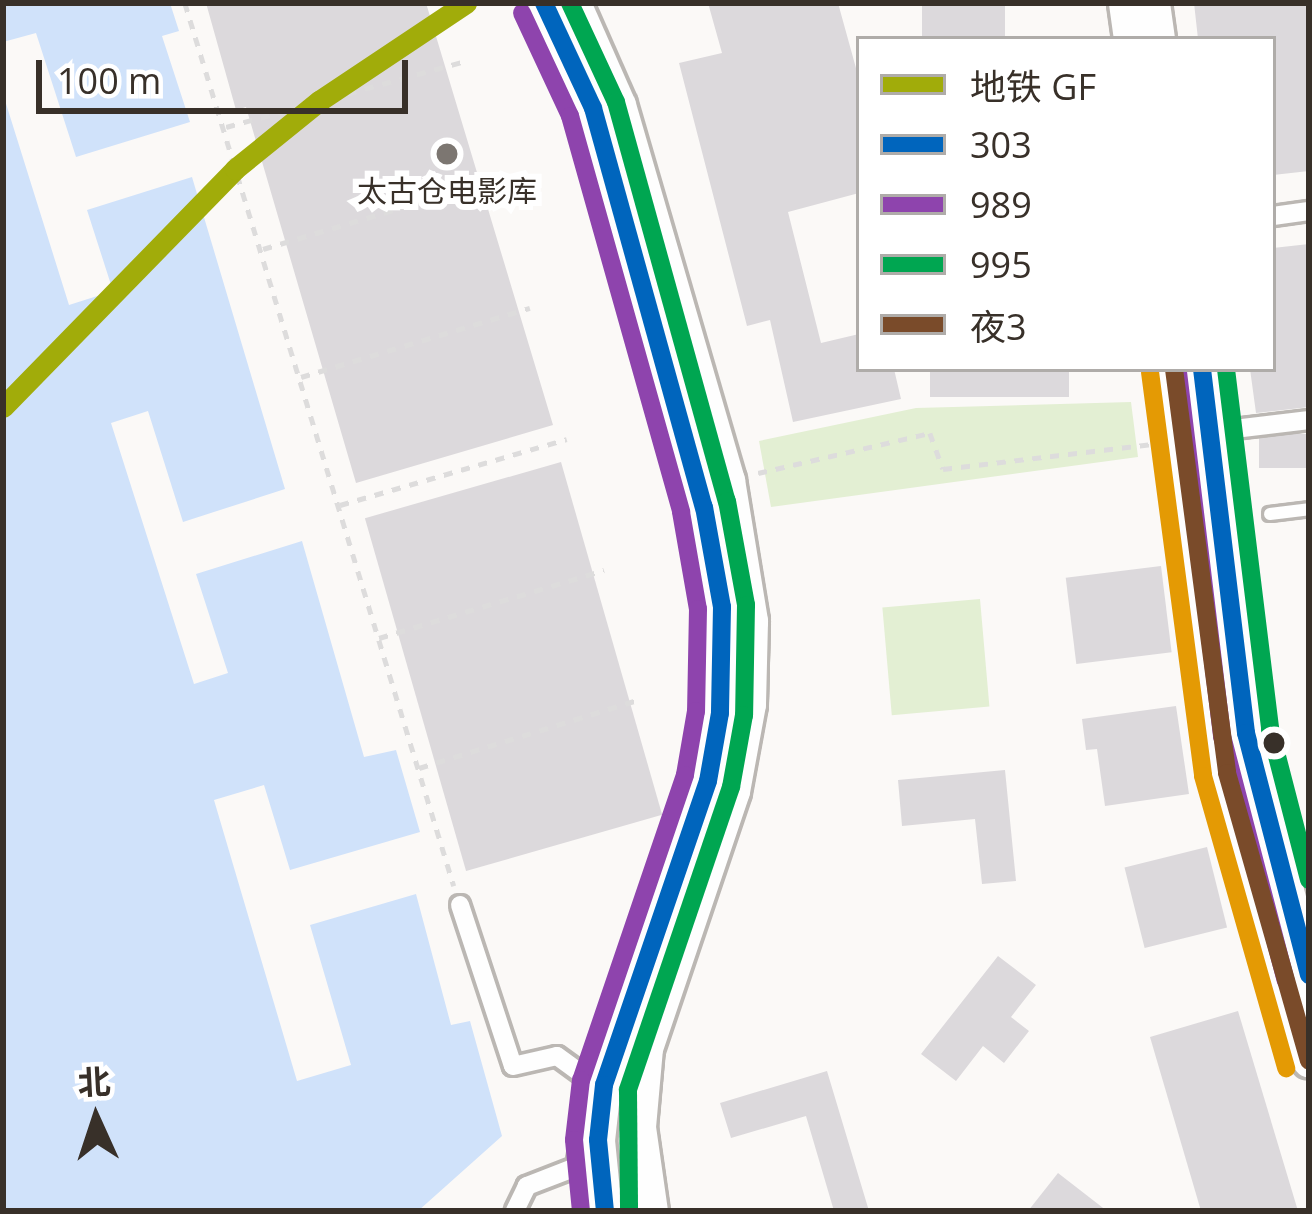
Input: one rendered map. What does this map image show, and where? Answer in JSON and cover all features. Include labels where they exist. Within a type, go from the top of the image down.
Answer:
[{"type":"street","points":[[544,3],[593,108],[704,507],[722,607],[720,712],[708,782],[604,1085],[598,1140],[605,1211]]},
{"type":"street","points":[[574,3],[620,105],[728,480],[749,602],[749,704],[733,791],[646,1048],[639,1127],[650,1211]]},
{"type":"street","points":[[1125,3],[1130,36]]},
{"type":"street","points":[[1153,3],[1158,36]]},
{"type":"street","points":[[1276,216],[1309,211]]},
{"type":"street","points":[[1175,372],[1196,436],[1249,751],[1309,974]]},
{"type":"street","points":[[1202,372],[1196,436],[1227,773],[1309,1061]]},
{"type":"street","points":[[1196,436],[1309,420]]},
{"type":"street","points":[[460,905],[513,1066],[557,1056],[590,1080],[576,1167],[527,1186],[514,1210]]},
{"type":"lane","points":[[1270,514],[1309,509]]},
{"type":"path","points":[[184,3],[226,127],[460,905]]},
{"type":"path","points":[[226,127],[462,62]]},
{"type":"path","points":[[263,249],[493,180]]},
{"type":"path","points":[[301,377],[530,308]]},
{"type":"path","points":[[728,480],[929,433],[943,469],[1196,436]]},
{"type":"path","points":[[340,505],[567,439]]},
{"type":"path","points":[[380,638],[604,570]]},
{"type":"path","points":[[419,768],[640,699]]},
{"type":"green space","points":[[1131,402],[1138,457],[771,507],[759,441],[916,408]]},
{"type":"green space","points":[[980,599],[989,707],[892,715],[882,608]]},
{"type":"water","points":[[3,3],[170,3],[179,31],[162,36],[190,122],[76,157],[36,33],[3,42]]},
{"type":"water","points":[[3,94],[69,305],[113,291],[87,210],[192,177],[285,489],[183,522],[148,411],[111,423],[194,684],[228,673],[196,574],[302,541],[364,757],[396,750],[420,832],[290,870],[264,785],[214,800],[297,1081],[351,1065],[310,925],[416,894],[451,1025],[470,1021],[502,1136],[418,1211],[3,1211]]},
{"type":"building","points":[[206,3],[426,3],[553,425],[356,483],[246,107],[236,110]]},
{"type":"building","points":[[708,3],[838,3],[856,68],[856,194],[788,212],[821,343],[856,335],[856,372],[895,372],[901,399],[793,422],[770,320],[747,326],[679,63],[722,53]]},
{"type":"building","points":[[922,3],[1005,3],[1005,36],[922,36]]},
{"type":"building","points":[[1194,3],[1309,3],[1309,171],[1276,175],[1276,36],[1198,36]]},
{"type":"building","points":[[1309,244],[1309,407],[1256,413],[1250,372],[1276,372],[1276,248]]},
{"type":"building","points":[[930,372],[1069,372],[1069,397],[930,397]]},
{"type":"building","points":[[1259,434],[1309,434],[1309,468],[1259,468]]},
{"type":"building","points":[[561,462],[662,815],[466,871],[365,518]]},
{"type":"building","points":[[1161,566],[1172,652],[1076,664],[1066,578]]},
{"type":"building","points":[[1176,706],[1189,794],[1105,806],[1097,749],[1086,750],[1082,719]]},
{"type":"building","points":[[1005,770],[1016,881],[982,884],[975,819],[902,826],[898,780]]},
{"type":"building","points":[[1207,847],[1227,928],[1145,948],[1125,868]]},
{"type":"building","points":[[998,956],[1036,985],[1011,1017],[1029,1031],[1004,1063],[983,1046],[956,1081],[921,1054]]},
{"type":"building","points":[[1238,1011],[1298,1211],[1201,1211],[1150,1037]]},
{"type":"building","points":[[827,1071],[869,1211],[834,1211],[806,1116],[731,1138],[720,1103]]},
{"type":"building","points":[[1058,1173],[1107,1211],[1028,1211]]},
{"type":"metro line","name":"GF","points":[[3,407],[235,169],[319,101],[466,3]]},
{"type":"transit line","name":"303","points":[[544,3],[593,108],[704,507],[722,607],[720,713],[708,781],[604,1085],[598,1140],[605,1211]]},
{"type":"transit line","name":"995","points":[[570,3],[616,102],[727,501],[746,605],[744,715],[731,787],[628,1090],[629,1209]]},
{"type":"transit line","name":"989","points":[[522,13],[570,116],[681,512],[698,609],[696,711],[685,775],[581,1080],[574,1140],[581,1211]]},
{"type":"transit line","points":[[1150,372],[1203,776],[1286,1068]]},
{"type":"transit line","name":"夜3","points":[[1174,372],[1227,773],[1309,1061]]},
{"type":"transit line","name":"989","points":[[1178,372],[1222,736],[1286,981]]},
{"type":"transit line","name":"303","points":[[1202,372],[1246,733],[1309,975]]},
{"type":"transit line","name":"995","points":[[1226,372],[1270,729],[1309,880]]},
{"type":"place","name":"太古仓电影库","points":[[447,154]]}]
